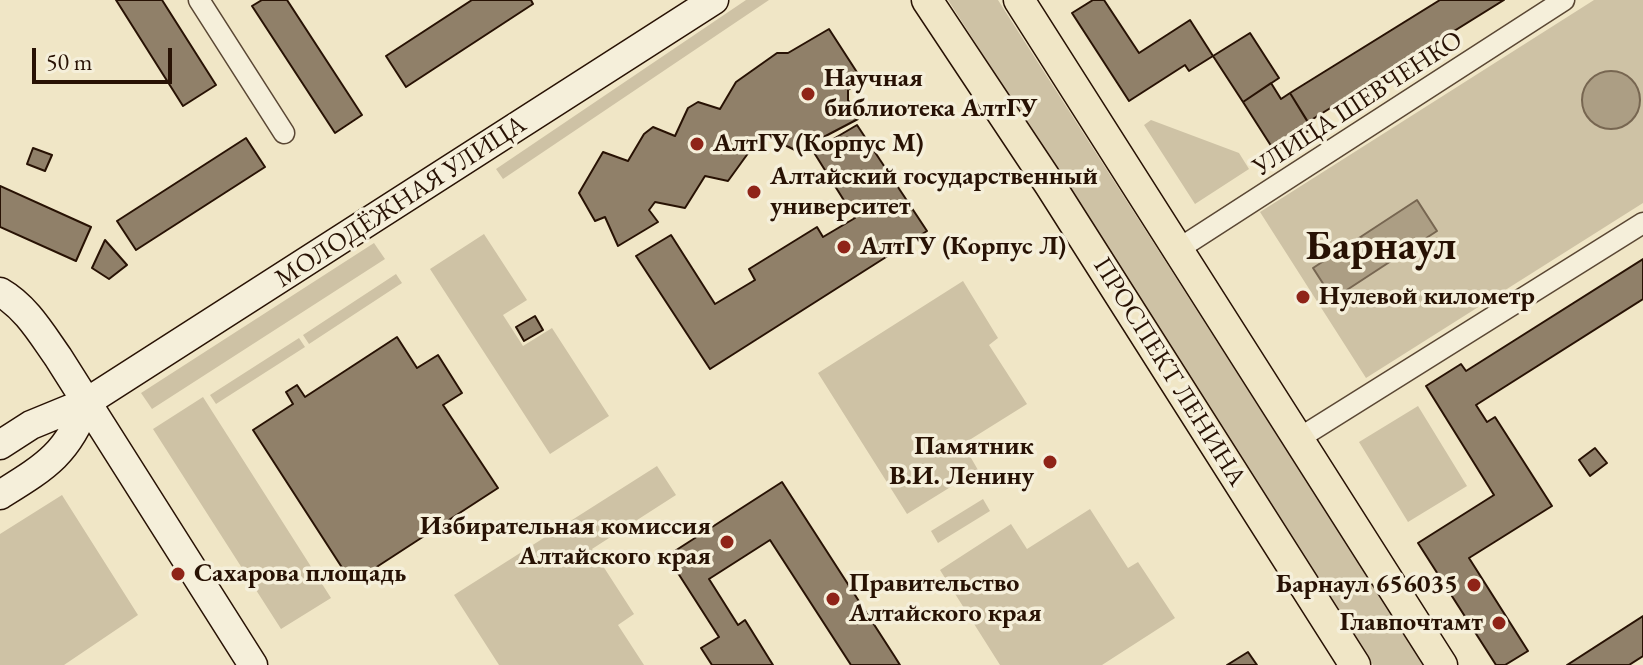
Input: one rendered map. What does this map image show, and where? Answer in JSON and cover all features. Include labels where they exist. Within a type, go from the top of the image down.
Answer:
[{"type":"main road","name":"ПРОСПЕКТ ЛЕНИНА","points":[[927,0],[1050,185],[1355,665]]},
{"type":"main road","points":[[1019,0],[1442,665]]},
{"type":"street","points":[[199,0],[284,133]]},
{"type":"street","name":"МОЛОДЁЖНАЯ УЛИЦА","points":[[0,445],[31,425],[87,402],[714,0]]},
{"type":"street","name":"УЛИЦА ШЕВЧЕНКО","points":[[1177,250],[1564,0]]},
{"type":"street","points":[[1298,439],[1643,223]]},
{"type":"street","points":[[0,292],[15,300],[31,319],[253,665]]},
{"type":"street","points":[[0,495],[54,461],[76,431],[87,402]]},
{"type":"shaded area","points":[[746,0],[769,0],[503,179],[496,169]]},
{"type":"shaded area","points":[[948,0],[998,0],[1424,665],[1373,665]]},
{"type":"shaded area","points":[[1594,0],[1643,0],[1643,203],[1366,378],[1260,212]]},
{"type":"shaded area","points":[[1611,71],[1632,79],[1640,100],[1632,121],[1611,129],[1590,121],[1582,100],[1590,79]]},
{"type":"shaded area","points":[[1151,120],[1239,153],[1249,169],[1195,204],[1144,125]]},
{"type":"shaded area","points":[[1417,200],[1437,231],[1333,299],[1313,268]]},
{"type":"shaded area","points":[[484,234],[527,300],[503,315],[523,346],[552,328],[609,416],[550,454],[430,269]]},
{"type":"shaded area","points":[[374,243],[385,259],[152,409],[141,393]]},
{"type":"shaded area","points":[[396,274],[402,283],[309,344],[303,335]]},
{"type":"shaded area","points":[[963,281],[998,338],[989,345],[1027,404],[963,444],[978,470],[907,514],[818,373]]},
{"type":"shaded area","points":[[299,338],[305,347],[216,404],[210,395]]},
{"type":"shaded area","points":[[203,397],[331,598],[281,629],[153,429]]},
{"type":"shaded area","points":[[1418,406],[1467,486],[1408,522],[1359,442]]},
{"type":"shaded area","points":[[657,466],[676,495],[592,549],[634,614],[618,625],[644,665],[499,665],[454,595]]},
{"type":"shaded area","points":[[62,495],[138,615],[64,665],[0,665],[0,534]]},
{"type":"shaded area","points":[[983,499],[990,511],[938,543],[931,531]]},
{"type":"shaded area","points":[[1090,509],[1128,568],[1138,562],[1175,618],[1102,665],[1000,665],[940,570],[1011,524],[1027,549]]},
{"type":"building","points":[[116,0],[162,0],[216,85],[183,106]]},
{"type":"building","points":[[262,0],[287,0],[362,115],[335,133],[252,6]]},
{"type":"building","points":[[472,0],[531,0],[533,4],[406,87],[386,56]]},
{"type":"building","points":[[1093,0],[1104,0],[1139,53],[1190,20],[1213,56],[1189,71],[1185,65],[1129,101],[1072,13]]},
{"type":"building","points":[[1440,0],[1504,0],[1308,122],[1290,93]]},
{"type":"building","name":"АлтГУ (Корпус М)","points":[[829,29],[862,80],[848,90],[848,100],[858,119],[797,151],[762,134],[728,181],[705,176],[685,208],[655,202],[649,210],[658,222],[618,246],[605,217],[595,221],[579,193],[603,152],[628,161],[644,134],[653,127],[675,136],[688,108],[698,102],[720,109],[736,82],[777,53],[788,53]]},
{"type":"building","points":[[1250,33],[1279,78],[1243,102],[1213,56]]},
{"type":"building","points":[[1271,83],[1281,99],[1290,93],[1312,129],[1275,152],[1243,102]]},
{"type":"building","name":"АлтГУ (Корпус Л)","points":[[857,125],[927,231],[710,369],[636,256],[671,235],[715,304],[755,280],[749,269],[817,227],[823,237],[855,218],[813,151]]},
{"type":"building","points":[[246,138],[265,167],[136,250],[117,221]]},
{"type":"building","points":[[33,148],[52,155],[45,171],[27,164]]},
{"type":"building","points":[[0,186],[91,227],[76,261],[0,227]]},
{"type":"building","points":[[105,240],[127,265],[109,279],[92,268]]},
{"type":"building","points":[[1643,259],[1643,299],[1476,405],[1487,422],[1495,417],[1552,506],[1469,558],[1528,651],[1505,665],[1496,665],[1418,543],[1494,495],[1426,386],[1461,364],[1466,371]]},
{"type":"building","points":[[535,316],[543,330],[524,341],[516,327]]},
{"type":"building","points":[[397,337],[417,368],[438,355],[462,393],[443,405],[498,488],[352,583],[253,430],[293,404],[286,392],[297,385],[305,397]]},
{"type":"building","points":[[1595,448],[1607,463],[1590,476],[1579,460]]},
{"type":"building","points":[[782,482],[900,665],[851,665],[770,540],[709,579],[738,625],[745,620],[773,665],[712,665],[701,648],[719,637],[667,556]]},
{"type":"building","points":[[1643,616],[1643,656],[1629,665],[1567,665]]},
{"type":"building","points":[[1248,652],[1257,665],[1227,665]]},
{"type":"place","name":"Научная библиотека АлтГУ","points":[[808,94]]},
{"type":"place","name":"АлтГУ (Корпус М)","points":[[697,144]]},
{"type":"place","name":"Алтайский государственный университет","points":[[754,192]]},
{"type":"place","name":"АлтГУ (Корпус Л)","points":[[844,247]]},
{"type":"place","name":"Нулевой километр","points":[[1303,297]]},
{"type":"place","name":"Памятник В.И. Ленину","points":[[1050,462]]},
{"type":"place","name":"Избирательная комиссия Алтайского края","points":[[727,542]]},
{"type":"place","name":"Сахарова площадь","points":[[178,574]]},
{"type":"place","name":"Барнаул 656035","points":[[1474,585]]},
{"type":"place","name":"Правительство Алтайского края","points":[[833,599]]},
{"type":"place","name":"Главпочтамт","points":[[1499,623]]},
{"type":"district","name":"Барнаул","points":[[1381,248]]}]
